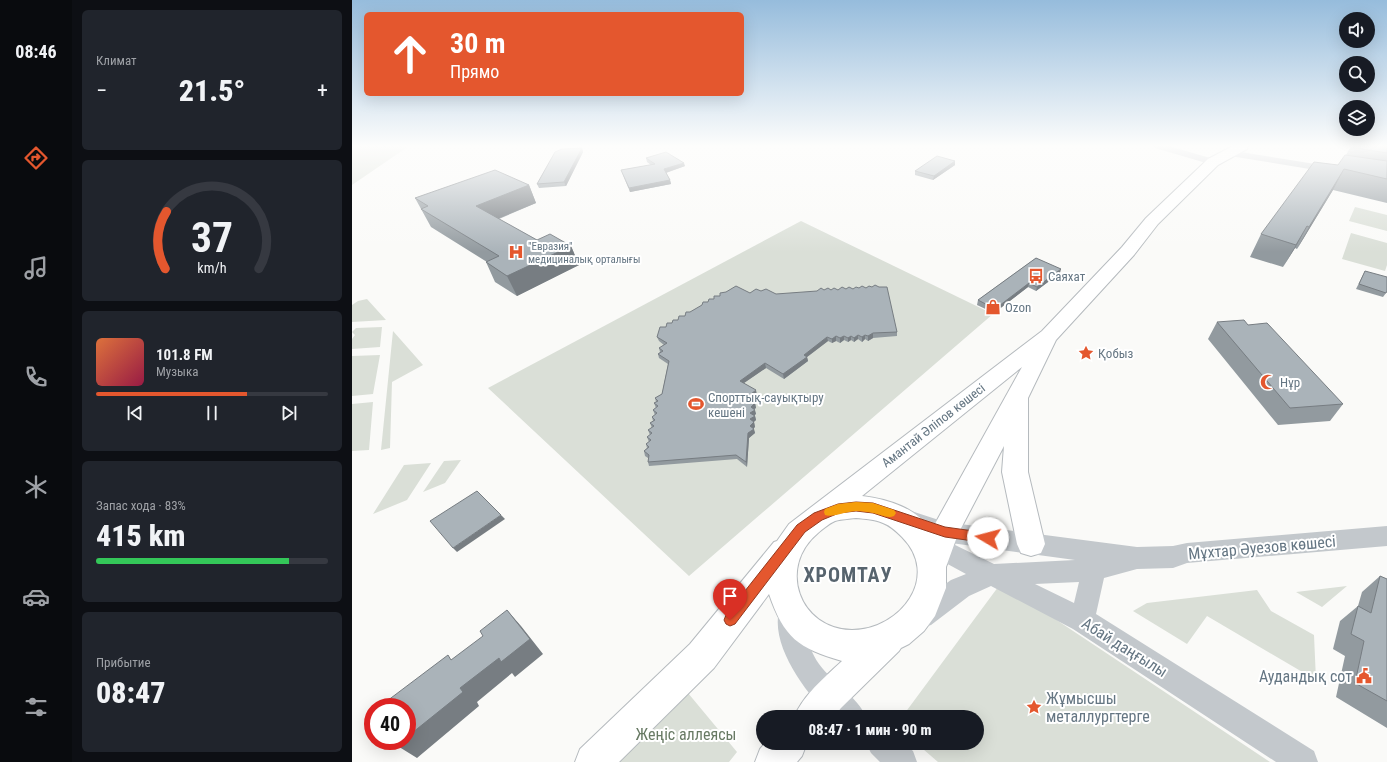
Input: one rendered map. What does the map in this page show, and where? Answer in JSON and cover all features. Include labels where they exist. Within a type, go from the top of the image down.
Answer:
[{"type":"main road","name":"Амантай Әліпов көшесі","points":[[593,762],[702,656],[801,529],[1049,335],[1128,251],[1152,221],[1193,182]]},
{"type":"main road","name":"Амантай Әліпов көшесі","points":[[939,549],[1049,335]]},
{"type":"main road","points":[[1018,395],[1015,472],[1031,544]]},
{"type":"main road","points":[[818,516],[838,509],[856,507],[873,508],[889,513],[904,521],[916,533],[926,547],[939,549],[931,587],[924,607],[831,710]]},
{"type":"main road","points":[[788,545],[781,566],[781,589],[789,611],[803,627],[821,639],[843,645],[866,645],[900,632]]},
{"type":"main road","points":[[773,762],[783,750]]},
{"type":"street","name":"Мұхтар Әуезов көшесі","points":[[939,549],[1031,544],[1137,558],[1173,557],[1187,553],[1387,536]]},
{"type":"street","name":"Абай даңғылы","points":[[939,549],[1082,620],[1302,762]]},
{"type":"street","name":"Мұхтар Әуезов көшесі","points":[[900,632],[960,588],[992,575],[1094,570],[1137,558]]},
{"type":"street","points":[[1082,620],[1094,570]]},
{"type":"street","points":[[789,611],[793,638],[799,656],[831,710]]},
{"type":"street","points":[[889,750],[902,762]]},
{"type":"green space","points":[[1355,207],[1387,215],[1387,231],[1349,221]]},
{"type":"green space","name":"Спорттық-сауықтыру кешені","points":[[801,221],[993,314],[689,576],[488,388]]},
{"type":"green space","points":[[1351,233],[1387,243],[1387,265],[1385,271],[1342,259]]},
{"type":"green space","points":[[367,299],[386,320],[352,322],[352,305],[358,301]]},
{"type":"green space","points":[[382,327],[380,347],[352,349],[352,339],[355,335],[352,332],[356,328]]},
{"type":"green space","points":[[393,331],[423,365],[392,382],[390,448],[381,450]]},
{"type":"green space","points":[[380,355],[373,394],[352,396],[352,356]]},
{"type":"green space","points":[[373,402],[369,450],[352,451],[352,404]]},
{"type":"green space","points":[[461,460],[445,483],[423,492],[444,461]]},
{"type":"green space","points":[[431,463],[407,500],[373,514],[404,465]]},
{"type":"green space","points":[[1001,583],[1270,762],[938,762],[924,750],[984,750],[984,710],[907,710]]},
{"type":"green space","points":[[1347,586],[1322,607],[1296,592]]},
{"type":"green space","points":[[1257,590],[1271,611],[1314,635],[1316,680],[1207,616],[1187,644],[1133,611],[1147,603]]},
{"type":"green space","name":"Жеңіс аллеясы","points":[[688,693],[737,752],[729,762],[618,762]]},
{"type":"building","points":[[462,182],[521,182],[529,185],[476,206],[537,240],[550,234],[571,246],[507,276],[486,262],[499,256],[421,209],[428,206],[415,198]]},
{"type":"building","points":[[538,182],[564,182],[564,182],[537,184]]},
{"type":"building","points":[[626,182],[662,182],[629,188]]},
{"type":"building","points":[[1300,182],[1336,182],[1309,227],[1307,226],[1296,245],[1261,234]]},
{"type":"building","points":[[1036,258],[1061,269],[1037,287],[1029,283],[995,309],[978,300]]},
{"type":"building","points":[[1365,271],[1387,277],[1386,293],[1359,284]]},
{"type":"building","points":[[875,285],[879,287],[887,287],[897,332],[873,333],[862,337],[858,335],[854,338],[851,336],[848,338],[844,336],[840,338],[836,336],[832,339],[827,337],[804,355],[807,357],[783,374],[765,363],[740,381],[756,390],[751,394],[756,397],[751,400],[755,403],[751,407],[755,410],[750,413],[755,416],[750,419],[754,422],[750,426],[754,429],[748,433],[746,462],[736,455],[648,462],[649,455],[644,451],[649,447],[646,444],[651,440],[647,437],[652,433],[648,430],[654,426],[650,423],[655,420],[652,417],[657,413],[653,410],[658,406],[654,403],[658,401],[655,398],[662,394],[669,361],[658,354],[663,351],[659,348],[667,343],[657,337],[660,327],[666,327],[667,323],[672,323],[673,320],[678,320],[679,316],[685,316],[686,312],[690,312],[702,305],[703,302],[708,302],[709,299],[714,299],[714,296],[720,296],[720,293],[726,292],[736,286],[750,293],[756,289],[761,291],[766,289],[776,294],[817,291],[821,288],[824,290],[828,288],[831,290],[834,288],[838,290],[842,287],[846,289],[849,287],[853,289],[862,286],[866,288]]},
{"type":"building","points":[[1244,320],[1248,325],[1267,323],[1343,404],[1290,408],[1217,322]]},
{"type":"building","points":[[477,491],[501,515],[453,548],[430,521]]},
{"type":"building","points":[[1380,576],[1387,579],[1387,701],[1355,683],[1364,641],[1351,634],[1358,606],[1371,613]]},
{"type":"building","points":[[507,610],[530,639],[501,662],[499,658],[460,688],[463,692],[416,730],[416,698],[391,698],[448,655],[451,660],[483,636],[480,631]]},
{"type":"slow traffic","points":[[829,512],[838,509],[856,507],[873,508],[890,513]]},
{"type":"place","name":"\"Евразия\" медициналық орталығы","points":[[516,252]]},
{"type":"place","name":"Саяхат","points":[[1036,276]]},
{"type":"place","name":"Ozon","points":[[993,307]]},
{"type":"place","name":"Қобыз","points":[[1086,353]]},
{"type":"place","name":"Нұр","points":[[1268,382]]},
{"type":"place","name":"Спорттық-сауықтыру кешені","points":[[696,404]]},
{"type":"place","name":"Аудандық сот","points":[[1364,676]]},
{"type":"place","name":"Жұмысшы металлургтерге","points":[[1034,707]]},
{"type":"district","name":"ХРОМТАУ","points":[[848,575]]},
{"type":"route","points":[[730,620],[801,529],[818,516],[838,509],[856,507],[873,508],[945,532],[988,538]]}]
